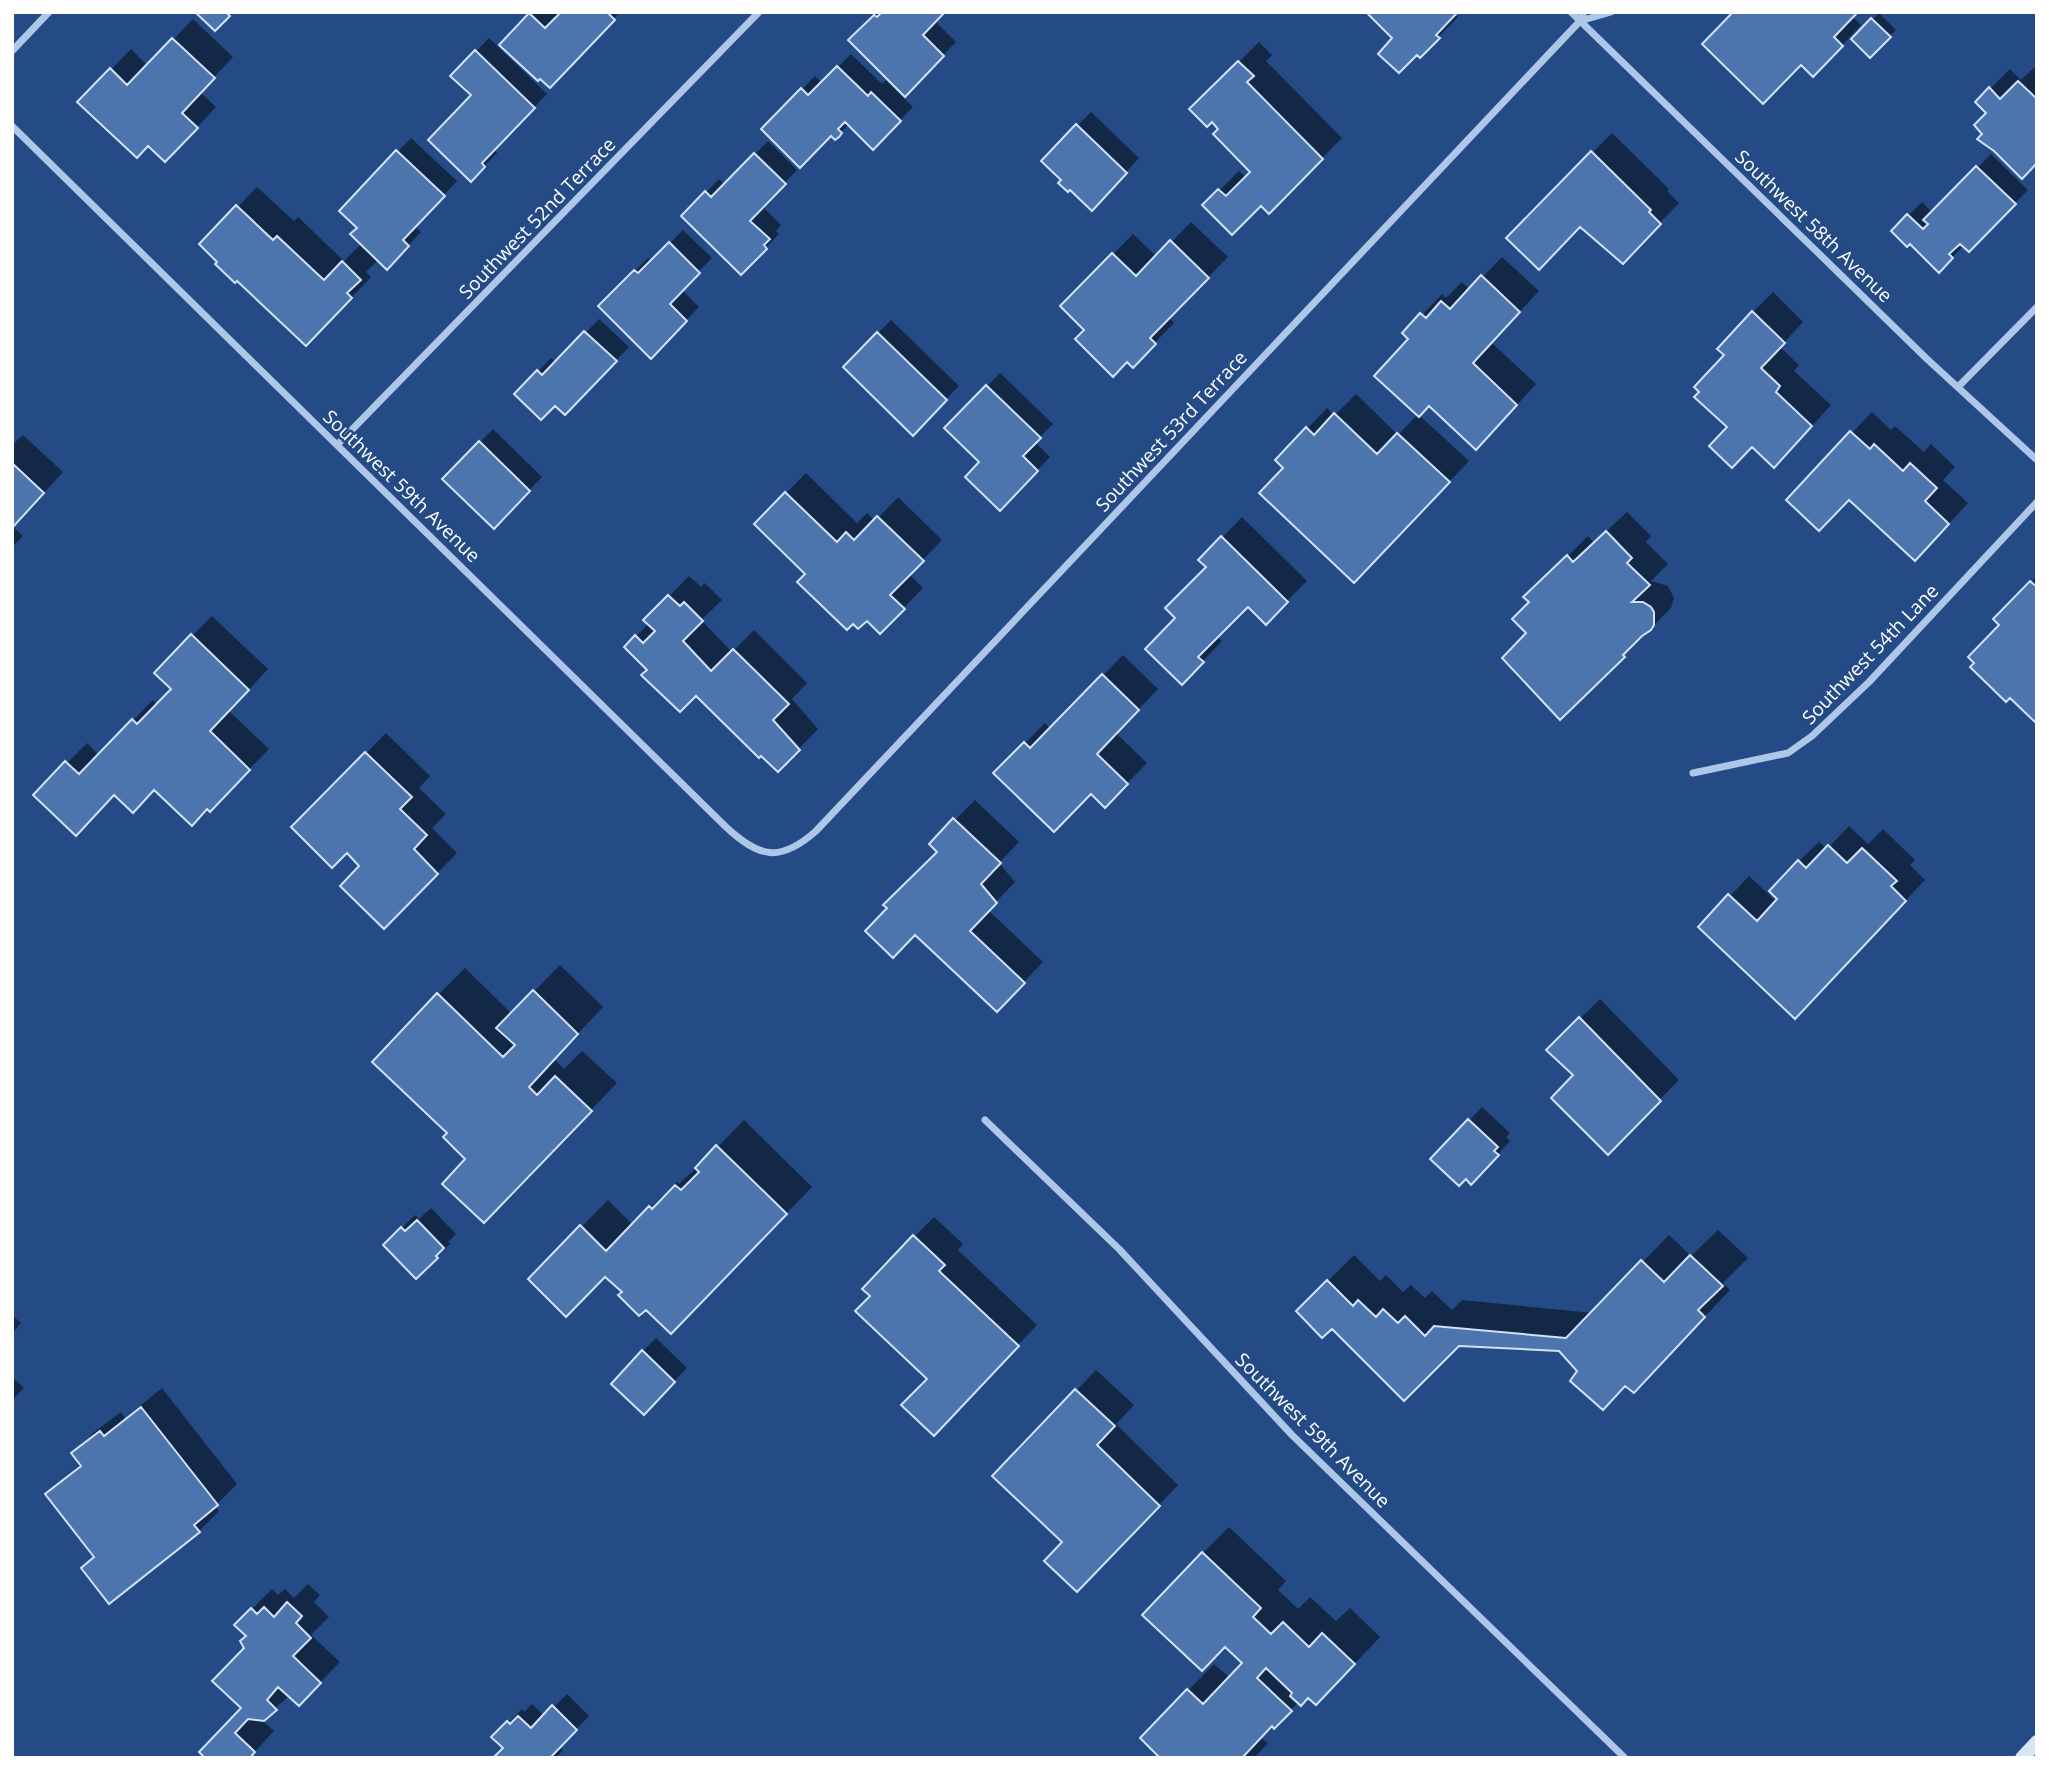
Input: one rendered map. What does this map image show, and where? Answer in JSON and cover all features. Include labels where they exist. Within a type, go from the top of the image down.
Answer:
[{"type":"main road","points":[[2022,1758],[2037,1742]]},
{"type":"street","points":[[12,51],[50,12]]},
{"type":"street","name":"Southwest 52nd Terrace","points":[[337,445],[759,12]]},
{"type":"street","name":"Southwest 58th Avenue","points":[[1571,12],[1958,387],[2037,460]]},
{"type":"street","name":"Southwest 53rd Terrace","points":[[779,853],[796,846],[816,831],[1580,21],[1584,12]]},
{"type":"street","points":[[1580,21],[1611,12]]},
{"type":"street","name":"Southwest 59th Avenue","points":[[12,126],[734,834],[753,849],[779,853]]},
{"type":"street","points":[[1958,387],[2037,307]]},
{"type":"street","name":"Southwest 54th Lane","points":[[1693,773],[1788,753],[1812,736],[1869,682],[2037,502]]},
{"type":"street","name":"Southwest 59th Avenue","points":[[985,1120],[1119,1249],[1292,1435],[1625,1758]]},
{"type":"building","points":[[195,12],[226,12],[230,16],[215,31]]},
{"type":"building","points":[[561,12],[607,12],[615,20],[550,88],[540,79],[538,81],[499,45],[529,13],[545,28]]},
{"type":"building","points":[[882,12],[945,12],[923,35],[944,56],[905,97],[848,40],[874,15],[877,17]]},
{"type":"building","points":[[1366,12],[1456,14],[1436,35],[1440,38],[1420,58],[1417,55],[1399,73],[1378,54],[1392,38]]},
{"type":"building","points":[[1733,12],[1858,12],[1834,37],[1843,46],[1813,77],[1801,65],[1763,104],[1702,44]]},
{"type":"building","points":[[1871,18],[1891,37],[1870,58],[1851,39]]},
{"type":"building","points":[[172,38],[215,78],[182,113],[198,128],[165,162],[148,146],[137,158],[77,102],[110,68],[127,85]]},
{"type":"building","points":[[475,50],[535,108],[482,163],[485,167],[471,182],[428,140],[471,95],[450,76]]},
{"type":"building","points":[[1238,61],[1254,76],[1247,82],[1323,159],[1269,214],[1261,206],[1232,235],[1202,205],[1218,189],[1226,196],[1250,172],[1213,134],[1218,129],[1212,122],[1207,127],[1189,109]]},
{"type":"building","points":[[837,66],[868,96],[871,92],[901,121],[873,150],[845,122],[838,129],[842,133],[839,137],[835,140],[831,136],[800,168],[761,129],[801,88],[808,95]]},
{"type":"building","points":[[2018,81],[2037,99],[2037,163],[2022,179],[1994,151],[1977,139],[1982,134],[1974,125],[1986,113],[1975,102],[1989,87],[2000,99]]},
{"type":"building","points":[[1076,124],[1127,173],[1092,211],[1070,190],[1068,192],[1058,183],[1061,180],[1041,161]]},
{"type":"building","points":[[396,150],[445,196],[403,240],[409,246],[387,270],[350,234],[357,228],[339,211]]},
{"type":"building","points":[[1591,151],[1651,210],[1649,212],[1661,224],[1623,264],[1580,227],[1539,270],[1506,238]]},
{"type":"building","points":[[754,153],[786,184],[750,221],[770,239],[764,245],[767,249],[741,275],[681,216],[705,191],[711,197]]},
{"type":"building","points":[[1976,166],[2016,204],[1969,252],[1960,244],[1949,254],[1953,258],[1939,273],[1910,244],[1907,247],[1891,231],[1907,214],[1923,229],[1928,224],[1923,220]]},
{"type":"building","points":[[236,205],[273,240],[277,236],[324,280],[342,261],[361,280],[347,293],[352,298],[306,346],[215,264],[217,262],[199,244]]},
{"type":"building","points":[[1170,240],[1209,278],[1150,338],[1156,344],[1133,368],[1127,362],[1113,377],[1075,339],[1084,330],[1060,306],[1112,253],[1136,276]]},
{"type":"building","points":[[669,242],[700,273],[670,304],[687,321],[651,359],[598,306],[634,270],[638,273]]},
{"type":"building","points":[[1481,275],[1520,312],[1473,363],[1517,405],[1476,450],[1429,406],[1419,417],[1374,376],[1408,339],[1402,333],[1420,313],[1426,318],[1441,301],[1450,309]]},
{"type":"building","points":[[1752,311],[1785,343],[1761,368],[1780,386],[1776,392],[1812,426],[1774,468],[1752,447],[1732,468],[1709,446],[1727,427],[1694,397],[1699,392],[1694,387],[1724,355],[1717,349]]},
{"type":"building","points":[[584,331],[617,361],[565,415],[555,406],[541,420],[514,394],[537,370],[542,375]]},
{"type":"building","points":[[877,332],[947,400],[913,436],[843,367]]},
{"type":"building","points":[[986,385],[1041,438],[1023,456],[1038,471],[1000,511],[965,477],[979,462],[944,428]]},
{"type":"building","points":[[1334,413],[1377,454],[1397,433],[1450,482],[1354,583],[1259,493],[1283,468],[1275,460],[1306,427],[1314,435]]},
{"type":"building","points":[[1850,431],[1870,449],[1874,444],[1903,471],[1910,463],[1937,488],[1925,501],[1949,524],[1915,561],[1849,500],[1819,531],[1786,500]]},
{"type":"building","points":[[479,441],[530,491],[494,529],[442,479]]},
{"type":"building","points":[[12,463],[44,493],[12,528]]},
{"type":"building","points":[[785,492],[837,542],[846,532],[854,540],[877,516],[924,561],[890,595],[905,609],[880,634],[867,621],[858,629],[853,624],[847,630],[797,582],[805,574],[754,524]]},
{"type":"building","points":[[1606,531],[1632,558],[1627,563],[1650,585],[1632,602],[1643,602],[1651,607],[1654,612],[1654,625],[1560,720],[1502,658],[1526,633],[1512,619],[1529,602],[1523,597],[1567,555],[1573,562]]},
{"type":"building","points":[[1221,536],[1288,602],[1266,625],[1248,607],[1198,657],[1204,662],[1182,685],[1145,649],[1175,618],[1165,608],[1206,567],[1198,560]]},
{"type":"building","points":[[2030,581],[2037,587],[2037,724],[2010,698],[2006,702],[1970,667],[1974,663],[1968,657],[1999,625],[1993,619]]},
{"type":"building","points":[[668,595],[680,606],[684,602],[703,621],[683,641],[711,671],[733,649],[789,704],[773,720],[800,750],[778,772],[761,756],[759,758],[696,696],[680,712],[641,675],[647,670],[624,647],[635,635],[643,643],[655,631],[643,620]]},
{"type":"building","points":[[191,634],[249,690],[210,731],[250,770],[210,812],[207,809],[192,826],[154,790],[133,813],[114,795],[76,836],[33,795],[65,761],[79,774],[132,719],[137,724],[171,689],[154,673]]},
{"type":"building","points":[[1102,674],[1139,710],[1097,754],[1128,784],[1105,808],[1091,794],[1054,832],[993,773],[1024,742],[1030,748]]},
{"type":"building","points":[[365,752],[412,797],[400,809],[427,835],[414,849],[438,874],[384,929],[340,886],[359,866],[347,853],[332,868],[291,827]]},
{"type":"building","points":[[953,818],[1001,863],[981,884],[997,903],[970,931],[1025,983],[997,1012],[915,935],[893,958],[865,931],[887,908],[883,905],[937,852],[929,844]]},
{"type":"building","points":[[1828,845],[1847,863],[1862,848],[1897,881],[1891,886],[1906,901],[1795,1019],[1698,927],[1728,894],[1757,921],[1777,899],[1769,891],[1798,860],[1806,868]]},
{"type":"building","points":[[533,990],[578,1034],[529,1087],[537,1095],[555,1076],[592,1111],[484,1223],[442,1184],[465,1159],[443,1137],[447,1133],[372,1062],[437,993],[503,1057],[515,1045],[496,1028]]},
{"type":"building","points":[[1579,1017],[1661,1101],[1608,1155],[1551,1098],[1573,1075],[1546,1050]]},
{"type":"building","points":[[1468,1119],[1498,1147],[1494,1151],[1499,1155],[1471,1185],[1466,1179],[1459,1186],[1430,1159]]},
{"type":"building","points":[[716,1145],[787,1214],[671,1334],[646,1310],[639,1316],[618,1295],[622,1292],[605,1277],[566,1317],[528,1279],[580,1225],[606,1251],[649,1206],[652,1209],[675,1185],[681,1190],[699,1172],[695,1168]]},
{"type":"building","points":[[417,1220],[444,1248],[436,1256],[438,1258],[416,1279],[383,1245],[401,1227],[405,1231]]},
{"type":"building","points":[[913,1235],[945,1265],[939,1271],[1019,1346],[934,1436],[901,1405],[927,1379],[855,1311],[870,1296],[862,1289]]},
{"type":"building","points":[[1690,1255],[1723,1286],[1698,1310],[1705,1317],[1634,1393],[1625,1386],[1603,1410],[1570,1381],[1577,1371],[1559,1351],[1459,1346],[1404,1401],[1332,1329],[1322,1338],[1296,1311],[1327,1280],[1353,1306],[1358,1300],[1376,1317],[1383,1309],[1398,1323],[1405,1316],[1425,1336],[1434,1326],[1566,1338],[1641,1260],[1664,1282]]},
{"type":"building","points":[[642,1350],[675,1382],[644,1415],[611,1384]]},
{"type":"building","points":[[1075,1389],[1115,1426],[1097,1445],[1160,1506],[1077,1592],[1044,1561],[1062,1542],[992,1476]]},
{"type":"building","points":[[141,1407],[218,1505],[194,1525],[200,1532],[109,1604],[81,1568],[94,1557],[45,1494],[81,1466],[71,1453],[100,1431],[104,1436]]},
{"type":"building","points":[[1202,1552],[1261,1608],[1253,1617],[1271,1634],[1283,1622],[1309,1647],[1322,1633],[1355,1664],[1316,1705],[1308,1698],[1301,1706],[1290,1696],[1292,1693],[1266,1668],[1257,1678],[1292,1711],[1274,1729],[1272,1726],[1242,1758],[1160,1758],[1140,1738],[1187,1689],[1203,1704],[1242,1663],[1225,1647],[1202,1671],[1142,1615]]},
{"type":"building","points":[[287,1602],[302,1616],[296,1623],[311,1638],[293,1656],[321,1683],[299,1706],[278,1687],[267,1700],[277,1710],[264,1721],[248,1719],[235,1733],[255,1752],[250,1758],[205,1758],[199,1752],[241,1708],[212,1681],[244,1648],[240,1641],[246,1636],[234,1625],[251,1608],[257,1614],[264,1607],[274,1617]]},
{"type":"building","points":[[552,1705],[577,1730],[550,1758],[493,1758],[503,1748],[491,1737],[507,1721],[510,1724],[518,1716],[531,1728]]}]
